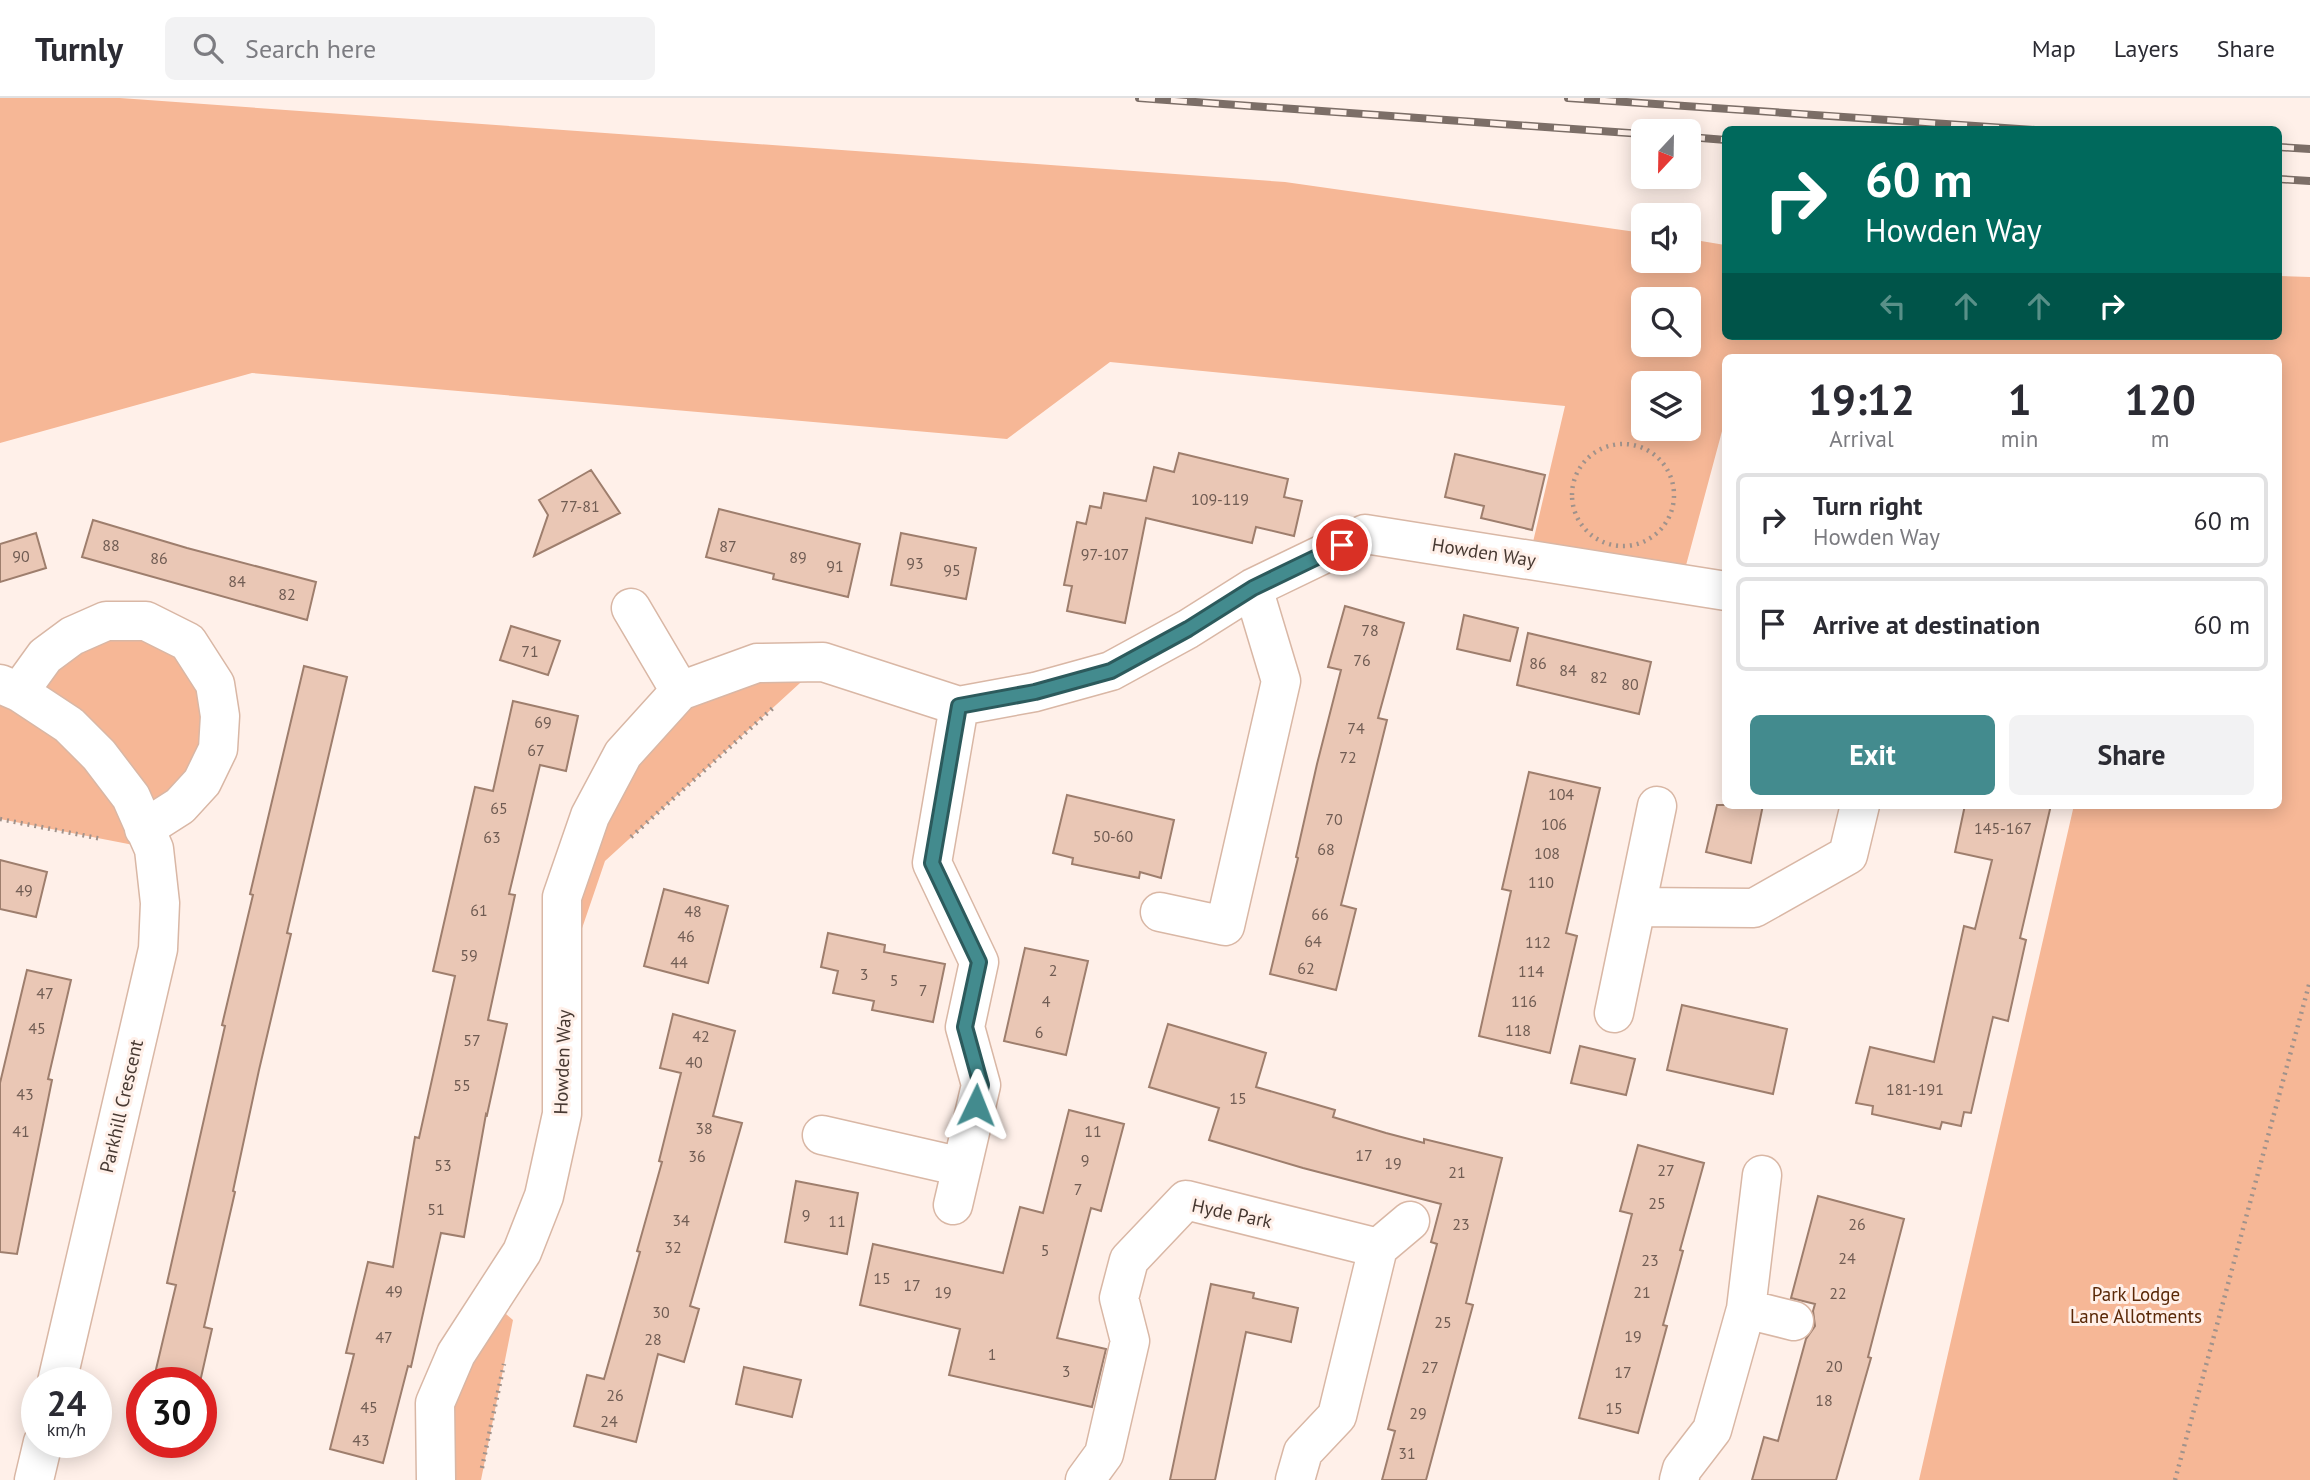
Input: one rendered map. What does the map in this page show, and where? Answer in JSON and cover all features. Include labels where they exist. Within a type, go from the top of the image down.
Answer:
[{"type":"street","name":"Howden Way","points":[[436,1480],[435,1403],[456,1354],[522,1252],[544,1196],[562,1114],[562,897],[590,816],[623,754],[680,691],[757,663],[823,662],[959,706],[1035,692],[1111,671],[1188,629],[1253,588],[1365,534],[1722,590]]},
{"type":"street","points":[[1160,912],[1225,926],[1282,681],[1253,588]]},
{"type":"street","points":[[631,608],[680,691]]},
{"type":"street","name":"Parkhill Crescent","points":[[60,1367],[158,949],[160,903],[149,839],[131,797],[99,755],[69,725],[9,688],[72,636],[106,621],[146,621],[188,642],[215,684],[220,716],[218,749],[202,782],[149,839]]},
{"type":"street","points":[[953,1205],[981,1085],[965,1027],[979,962],[932,863],[959,706]]},
{"type":"street","points":[[1614,1013],[1657,806]]},
{"type":"street","points":[[1636,907],[1754,908],[1848,855],[1859,809]]},
{"type":"street","points":[[822,1135],[962,1167]]},
{"type":"street","points":[[1679,1480],[1682,1469],[1712,1430],[1746,1309],[1762,1175]]},
{"type":"street","name":"Hyde Park","points":[[1085,1480],[1104,1454],[1130,1342],[1119,1298],[1129,1261],[1186,1200],[1378,1248]]},
{"type":"street","points":[[1296,1480],[1303,1452],[1336,1416],[1378,1248],[1410,1221]]},
{"type":"street","points":[[1746,1309],[1794,1321]]},
{"type":"street","points":[[34,1480],[39,1458]]},
{"type":"path","points":[[1632,443],[1657,454],[1673,478],[1675,505],[1663,530],[1641,544],[1616,546],[1590,535],[1572,506],[1571,486],[1583,460],[1607,444],[1632,443]]},
{"type":"path","points":[[625,843],[823,662]]},
{"type":"path","points":[[0,819],[149,839]]},
{"type":"path","points":[[2175,1480],[2310,981]]},
{"type":"path","points":[[480,1476],[505,1359]]},
{"type":"green space","name":"Park Lodge Lane Allotments","points":[[0,98],[120,98],[1285,182],[1631,231],[1631,273],[1701,273],[1701,241],[1722,244],[1722,340],[2282,340],[2282,276],[2310,277],[2310,1480],[1919,1480],[2073,809],[2282,809],[2282,354],[1722,354],[1722,431],[1681,584],[1529,559],[1565,406],[1110,362],[1007,439],[252,373],[0,443]]},
{"type":"green space","points":[[72,636],[188,642],[220,716],[154,849],[0,819],[0,684]]},
{"type":"green space","points":[[823,662],[605,861],[563,984],[590,816],[680,691]]},
{"type":"green space","points":[[490,1300],[513,1320],[481,1480],[436,1480],[435,1403]]},
{"type":"building","points":[[1179,453],[1288,479],[1284,497],[1302,501],[1294,536],[1256,527],[1252,543],[1146,518],[1125,623],[1067,611],[1072,586],[1064,585],[1077,522],[1086,524],[1090,506],[1101,508],[1104,493],[1146,501],[1154,467],[1174,472]]},
{"type":"building","points":[[1455,454],[1545,475],[1532,530],[1481,518],[1484,506],[1445,497]]},
{"type":"building","points":[[591,470],[620,513],[534,556],[548,515],[539,500]]},
{"type":"building","points":[[719,509],[860,544],[848,597],[773,579],[774,574],[706,557]]},
{"type":"building","points":[[93,520],[316,582],[307,620],[82,557]]},
{"type":"building","points":[[36,533],[46,568],[0,582],[0,544]]},
{"type":"building","points":[[901,533],[976,548],[966,599],[891,585]]},
{"type":"building","points":[[1345,606],[1404,623],[1378,718],[1387,720],[1341,905],[1356,909],[1336,990],[1270,974],[1341,670],[1328,667]]},
{"type":"building","points":[[1464,615],[1518,628],[1510,661],[1457,649]]},
{"type":"building","points":[[511,626],[560,641],[548,675],[500,660]]},
{"type":"building","points":[[1528,633],[1651,662],[1639,714],[1517,685]]},
{"type":"building","points":[[304,666],[347,677],[287,933],[291,934],[204,1327],[212,1329],[203,1367],[157,1367],[176,1285],[167,1283],[225,1026],[222,1025],[253,895],[250,894]]},
{"type":"building","points":[[513,701],[578,716],[566,771],[540,765],[509,894],[515,895],[488,1020],[507,1024],[486,1114],[464,1237],[441,1233],[411,1367],[408,1366],[383,1463],[330,1449],[354,1354],[346,1353],[368,1262],[393,1267],[415,1137],[419,1138],[455,976],[433,971],[475,787],[493,791]]},
{"type":"building","points":[[1529,772],[1600,788],[1566,933],[1577,936],[1550,1053],[1479,1036],[1511,891],[1502,889]]},
{"type":"building","points":[[1067,795],[1174,820],[1161,878],[1140,872],[1139,878],[1072,864],[1073,858],[1053,853]]},
{"type":"building","points":[[1717,805],[1722,805],[1722,809],[1762,809],[1751,863],[1706,852]]},
{"type":"building","points":[[1964,809],[2050,809],[2020,938],[2026,940],[2008,1021],[1993,1017],[1971,1113],[1964,1112],[1961,1126],[1942,1122],[1940,1129],[1872,1114],[1873,1106],[1856,1103],[1870,1047],[1934,1062],[1964,926],[1975,929],[1992,860],[1955,852]]},
{"type":"building","points":[[0,860],[47,872],[36,917],[0,909]]},
{"type":"building","points":[[664,889],[728,906],[708,983],[644,966]]},
{"type":"building","points":[[828,933],[885,945],[884,952],[945,964],[933,1022],[872,1010],[874,1001],[833,993],[838,971],[821,967]]},
{"type":"building","points":[[1025,948],[1088,961],[1066,1055],[1004,1041]]},
{"type":"building","points":[[27,970],[71,980],[48,1079],[52,1080],[17,1254],[0,1252],[0,1083]]},
{"type":"building","points":[[1682,1005],[1787,1029],[1773,1094],[1667,1070]]},
{"type":"building","points":[[673,1014],[735,1031],[713,1116],[742,1123],[690,1306],[699,1309],[684,1362],[658,1354],[636,1442],[574,1426],[587,1375],[604,1379],[662,1162],[659,1161],[681,1073],[660,1068]]},
{"type":"building","points":[[1168,1024],[1266,1053],[1256,1087],[1335,1110],[1333,1117],[1386,1133],[1424,1143],[1424,1139],[1502,1158],[1466,1303],[1473,1305],[1426,1480],[1382,1480],[1395,1431],[1388,1429],[1437,1244],[1431,1242],[1441,1204],[1209,1140],[1219,1108],[1149,1087]]},
{"type":"building","points":[[1580,1046],[1635,1059],[1626,1095],[1571,1083]]},
{"type":"building","points":[[1069,1110],[1124,1124],[1101,1211],[1091,1208],[1057,1338],[1106,1349],[1092,1407],[949,1375],[960,1329],[860,1305],[873,1244],[1003,1273],[1020,1207],[1043,1213]]},
{"type":"building","points":[[1638,1145],[1704,1163],[1680,1250],[1683,1251],[1663,1325],[1667,1326],[1638,1433],[1579,1418],[1632,1214],[1620,1211]]},
{"type":"building","points":[[796,1181],[858,1193],[847,1254],[785,1242]]},
{"type":"building","points":[[1818,1196],[1904,1219],[1868,1357],[1871,1358],[1836,1480],[1752,1480],[1764,1437],[1778,1441],[1806,1339],[1815,1326],[1815,1304],[1791,1298]]},
{"type":"building","points":[[1211,1284],[1254,1293],[1253,1298],[1298,1308],[1291,1342],[1246,1332],[1215,1480],[1170,1480]]},
{"type":"building","points":[[744,1367],[801,1380],[792,1417],[736,1404]]},
{"type":"railway","points":[[1139,98],[1631,133]]},
{"type":"railway","points":[[1568,98],[1977,126]]},
{"type":"railway","points":[[1701,138],[1722,140]]},
{"type":"railway","points":[[2282,147],[2310,149]]},
{"type":"railway","points":[[2282,179],[2310,181]]},
{"type":"route","points":[[976,1105],[981,1085],[965,1027],[979,962],[932,863],[959,706],[1035,692],[1111,671],[1188,629],[1253,588],[1342,545]]}]
